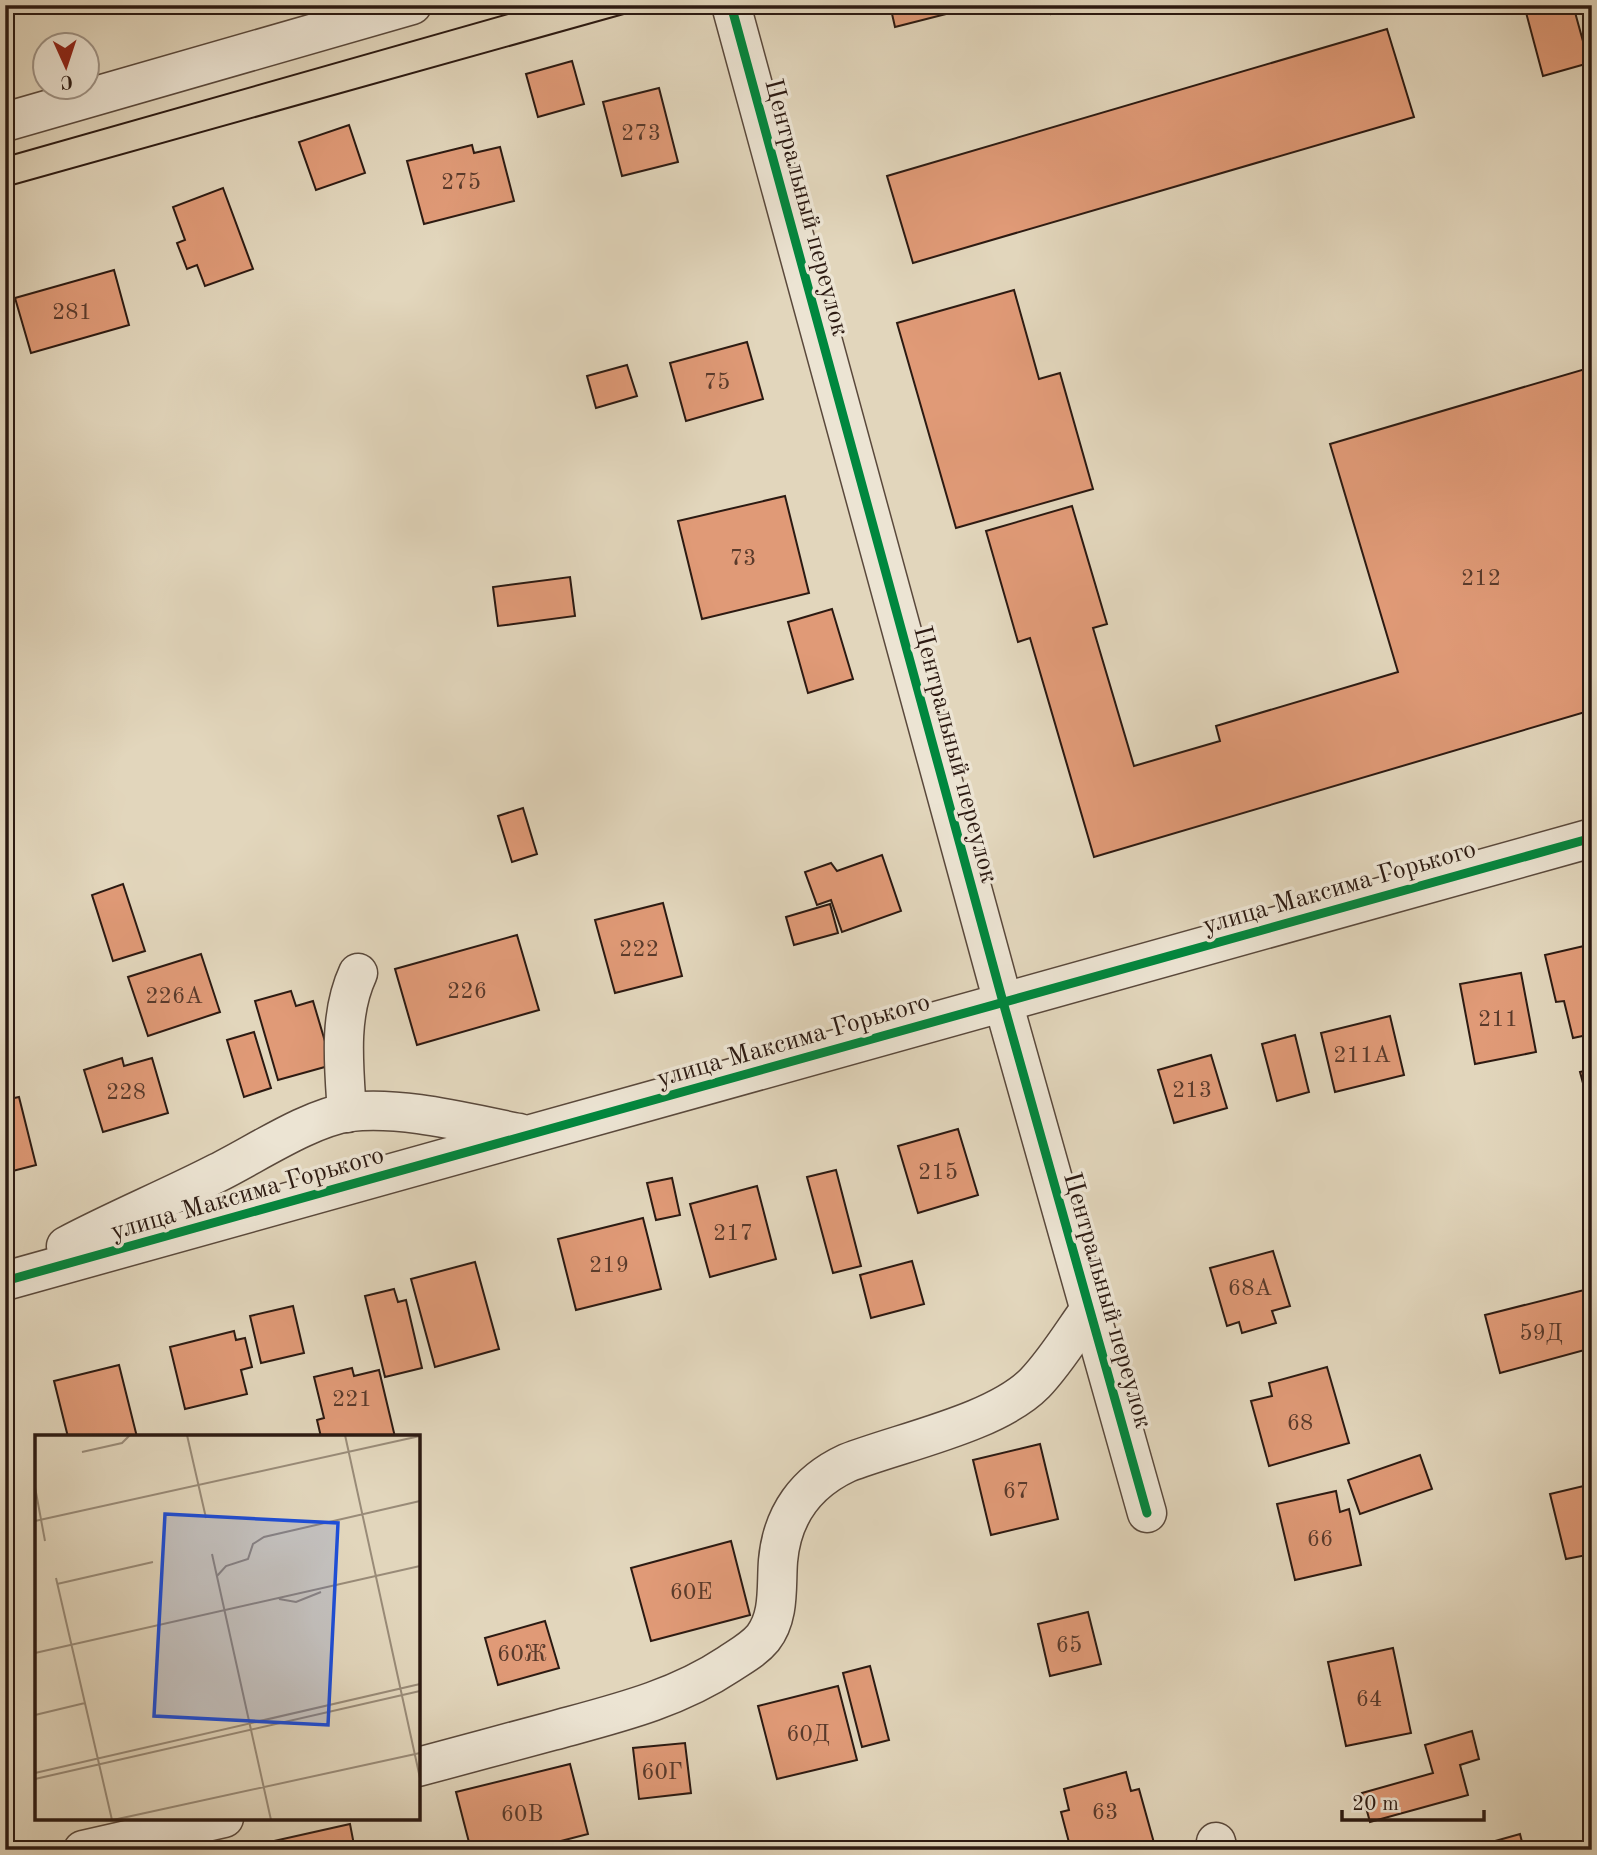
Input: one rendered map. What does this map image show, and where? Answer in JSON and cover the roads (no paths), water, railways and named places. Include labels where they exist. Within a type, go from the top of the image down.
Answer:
[{"type":"street","points":[[5,122],[412,5]]},
{"type":"street","name":"Центральный переулок","points":[[731,5],[1003,1002],[1147,1513]]},
{"type":"street","name":"улица Максима Горького","points":[[5,1280],[1592,838]]},
{"type":"street","points":[[347,1113],[344,1035],[352,986],[358,973]]},
{"type":"street","points":[[5,1280],[95,1231],[213,1176],[296,1132],[347,1113],[368,1111],[405,1114],[528,1135]]},
{"type":"street","points":[[420,1766],[640,1707],[703,1681],[750,1650],[771,1626],[782,1538],[799,1499],[813,1484],[829,1471],[847,1463],[975,1419],[1007,1405],[1034,1384],[1090,1309]]},
{"type":"street","points":[[82,1850],[215,1820]]},
{"type":"tram line","points":[[5,157],[540,5]]},
{"type":"tram line","points":[[5,187],[656,5]]}]
